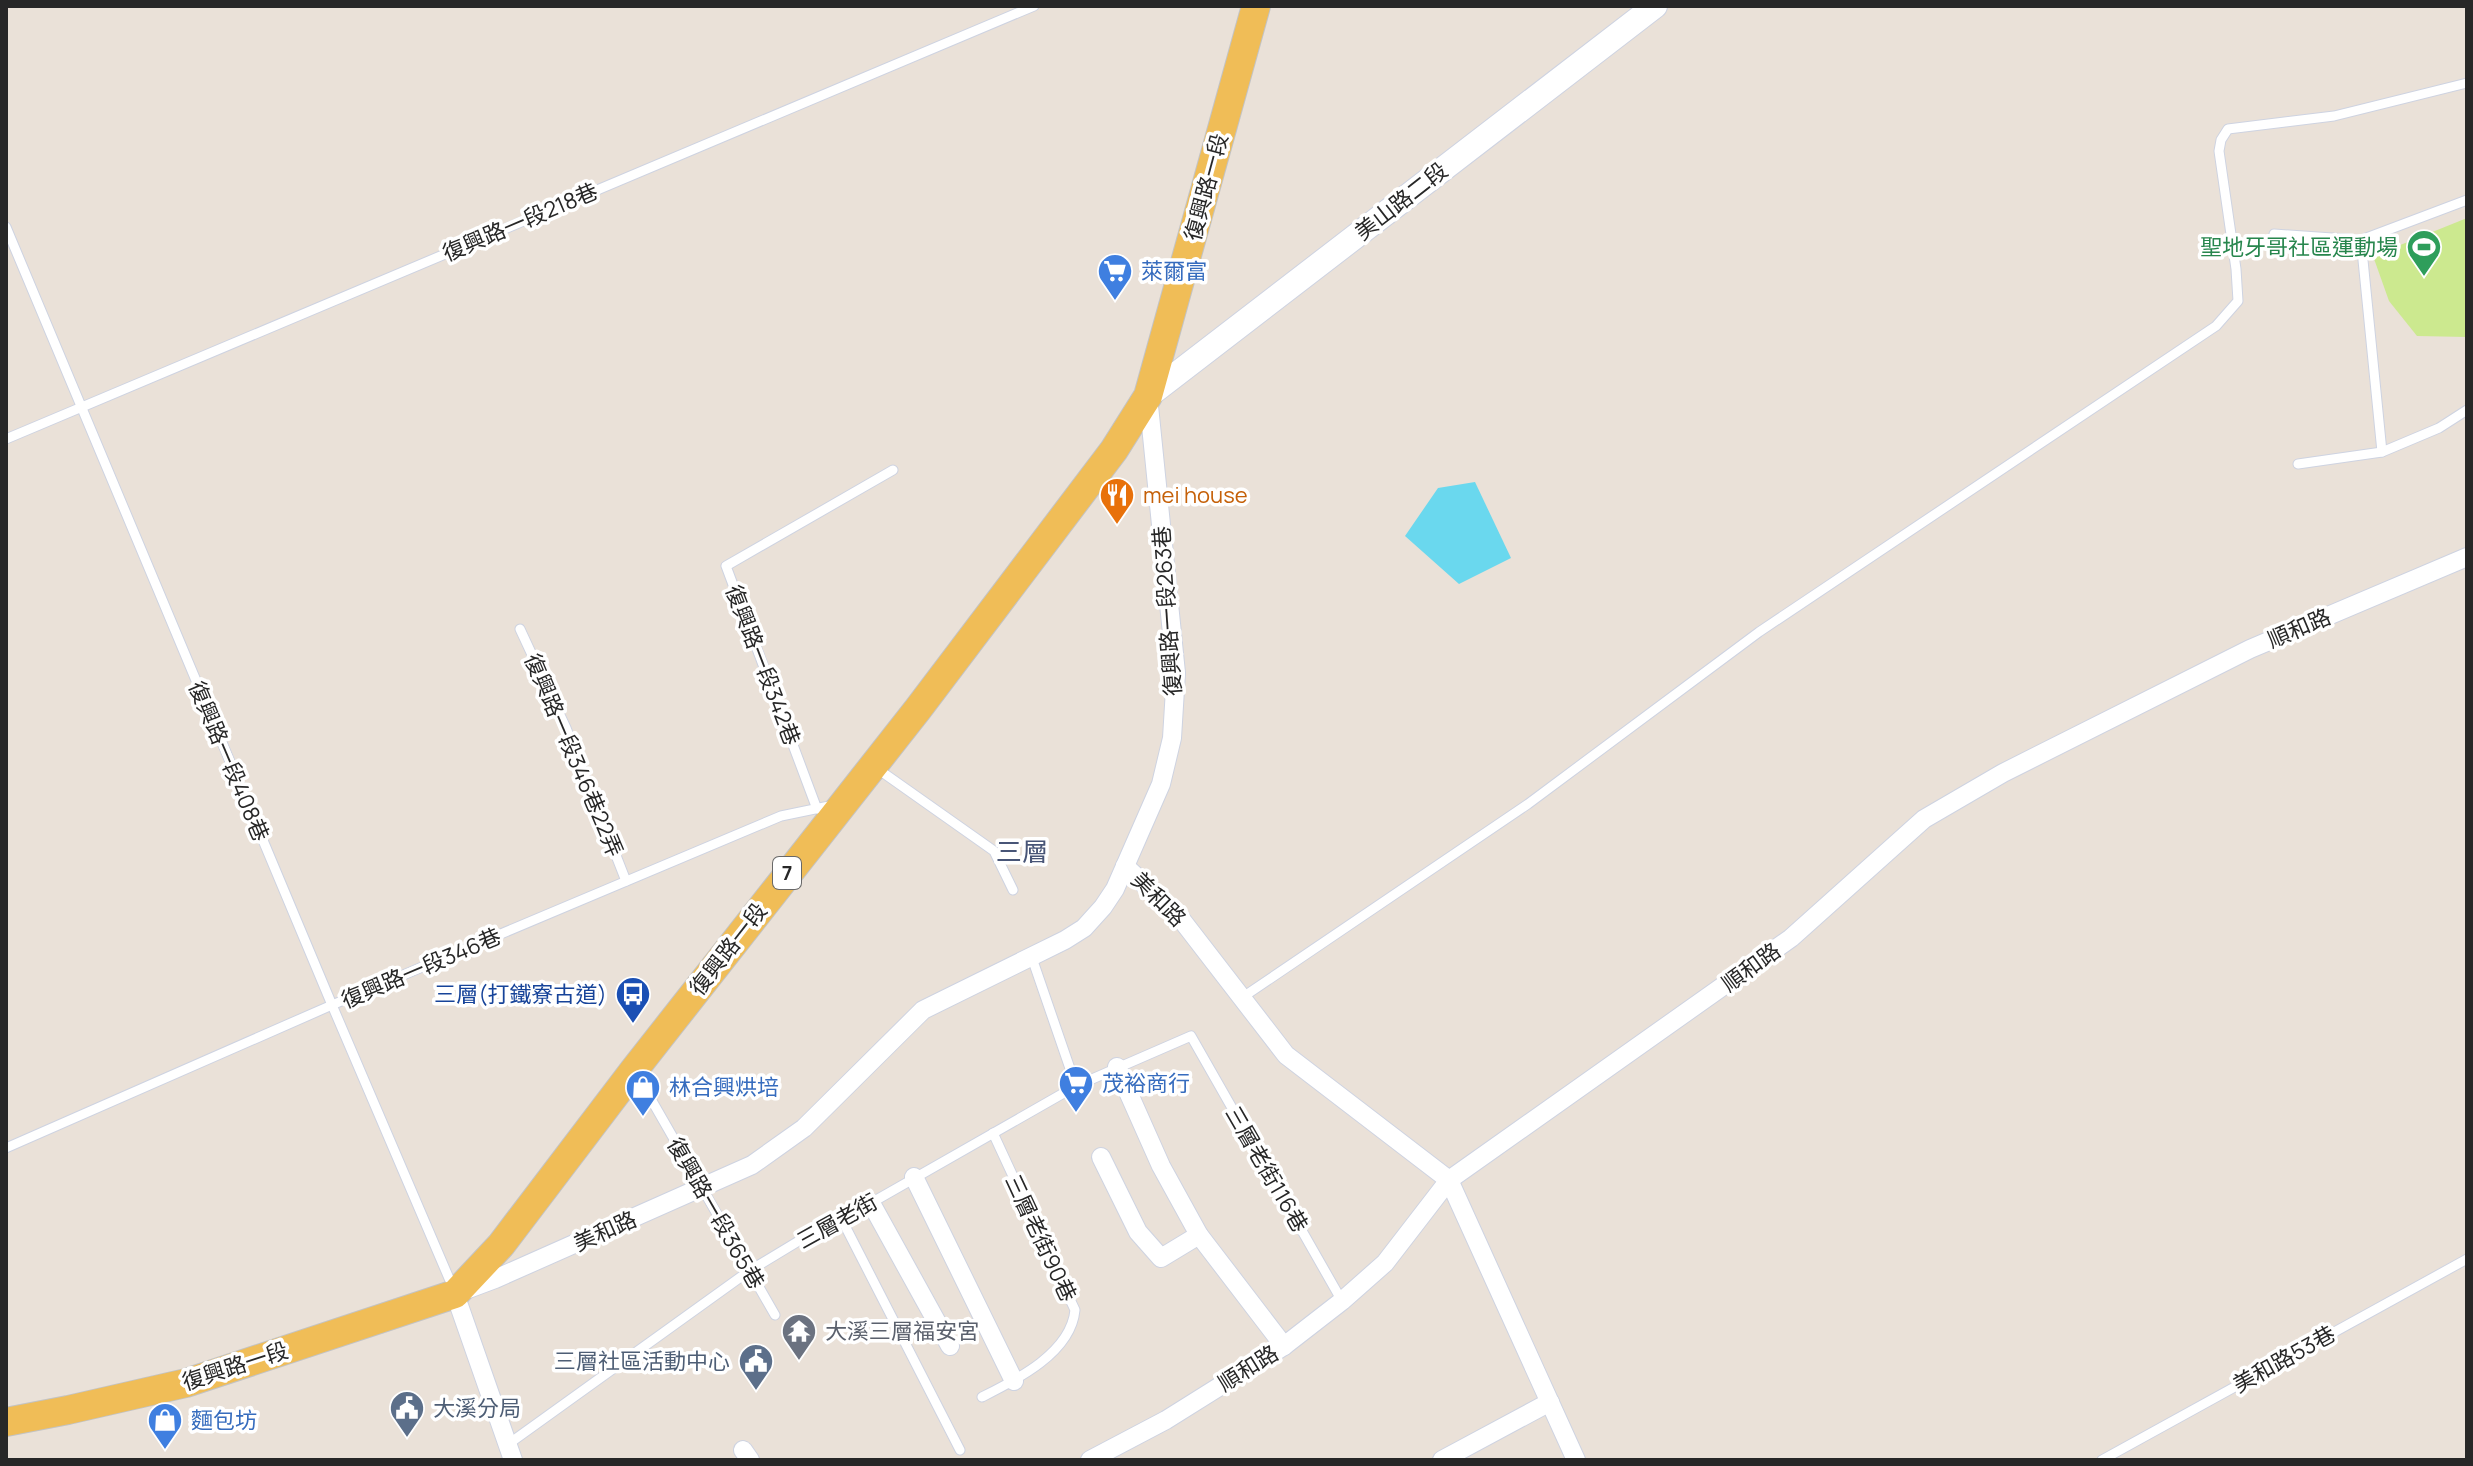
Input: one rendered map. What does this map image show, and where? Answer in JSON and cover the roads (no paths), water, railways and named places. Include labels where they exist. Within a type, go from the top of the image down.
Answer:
[{"type":"main road","name":"復興路一段","points":[[6,1422],[186,1383],[455,1294],[501,1245],[829,806],[873,765],[1114,450],[1148,396],[1256,6]]},
{"type":"street","name":"美山路二段","points":[[1148,396],[1655,6]]},
{"type":"street","name":"復興路一段263巷","points":[[1125,866],[1161,784],[1172,738],[1176,673],[1148,396]]},
{"type":"street","name":"順和路","points":[[1090,1460],[1166,1420],[1284,1346],[1385,1263],[1449,1180],[1791,938],[1924,819],[2003,773],[2250,649],[2467,557]]},
{"type":"street","name":"美和路","points":[[455,1294],[752,1165],[804,1128],[923,1010],[1032,958],[1084,928],[1109,898],[1125,866],[1181,919],[1286,1055],[1449,1180],[1576,1460]]},
{"type":"street","points":[[1117,1067],[1161,1166],[1199,1235],[1284,1346]]},
{"type":"street","points":[[1101,1157],[1138,1232],[1161,1258],[1199,1235]]},
{"type":"street","points":[[914,1177],[1014,1381]]},
{"type":"street","points":[[871,1203],[950,1346]]},
{"type":"street","points":[[455,1294],[510,1453]]},
{"type":"street","points":[[1442,1460],[1550,1402]]},
{"type":"lane","name":"復興路一段218巷","points":[[6,439],[1034,6]]},
{"type":"lane","points":[[1243,997],[1528,804],[1759,632],[2216,326],[2238,301],[2219,151],[2228,129],[2334,116],[2467,83]]},
{"type":"lane","points":[[2274,234],[2361,240],[2467,200]]},
{"type":"lane","name":"復興路一段408巷","points":[[6,227],[455,1294]]},
{"type":"lane","points":[[2361,240],[2382,452]]},
{"type":"lane","points":[[2298,464],[2382,452],[2439,428],[2467,410]]},
{"type":"lane","name":"復興路一段342巷","points":[[829,806],[726,566],[893,470]]},
{"type":"lane","name":"復興路一段346巷22弄","points":[[520,629],[566,728],[626,881]]},
{"type":"lane","points":[[873,765],[994,851],[1013,890]]},
{"type":"lane","name":"復興路一段346巷","points":[[6,1148],[332,1005],[781,816],[829,806]]},
{"type":"lane","points":[[1032,958],[1076,1086]]},
{"type":"lane","name":"三層老街","points":[[510,1453],[749,1271],[840,1216],[871,1203],[1076,1086],[1191,1036]]},
{"type":"lane","name":"三層老街116巷","points":[[1191,1036],[1342,1301]]},
{"type":"lane","name":"復興路一段365巷","points":[[634,1070],[775,1315]]},
{"type":"lane","name":"三層老街90巷","points":[[982,1397],[1014,1381],[1042,1361],[1060,1343],[1074,1322],[1075,1310],[993,1133]]},
{"type":"lane","points":[[840,1216],[960,1450]]},
{"type":"lane","name":"美和路53巷","points":[[2102,1460],[2467,1259]]},
{"type":"water","points":[[1475,482],[1511,558],[1459,584],[1405,536],[1438,488]]},
{"type":"place","name":"聖地牙哥社區運動場","points":[[2424,278]]},
{"type":"place","name":"萊爾富","points":[[1115,302]]},
{"type":"place","name":"mei house","points":[[1117,526]]},
{"type":"place","name":"三層(打鐵寮古道)","points":[[633,1025]]},
{"type":"place","name":"茂裕商行","points":[[1076,1114]]},
{"type":"place","name":"林合興烘培","points":[[643,1118]]},
{"type":"place","name":"大溪三層福安宮","points":[[799,1362]]},
{"type":"place","name":"三層社區活動中心","points":[[756,1392]]},
{"type":"place","name":"大溪分局","points":[[407,1439]]},
{"type":"place","name":"麵包坊","points":[[165,1451]]},
{"type":"district","name":"三層","points":[[1022,852]]}]
